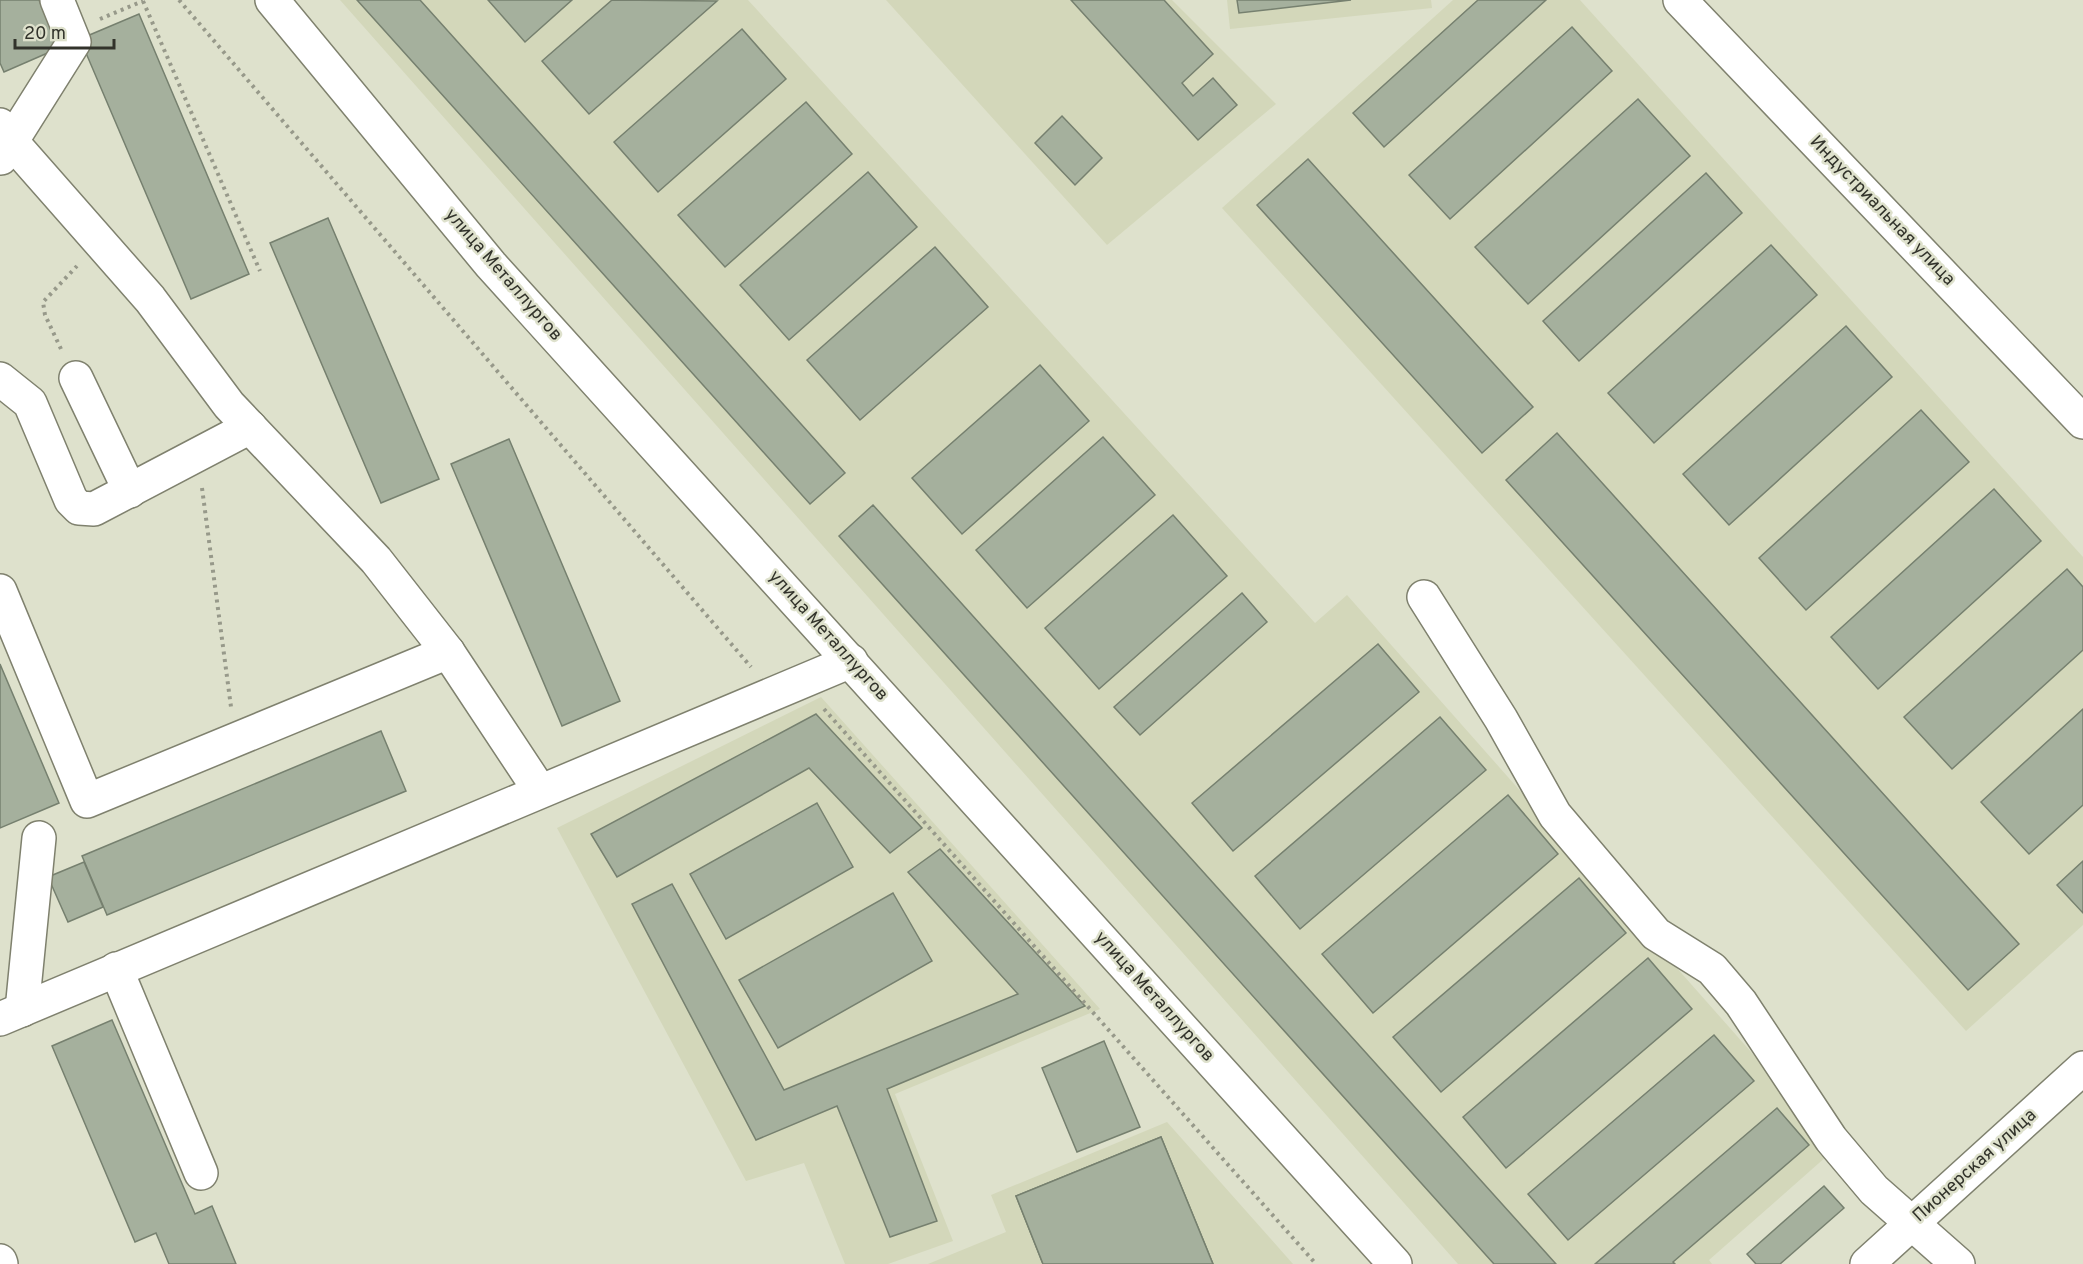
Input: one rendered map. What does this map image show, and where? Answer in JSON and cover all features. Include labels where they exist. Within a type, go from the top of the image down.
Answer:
[{"type":"street","points":[[57,0],[74,42],[4,142],[100,241],[150,299],[229,405],[376,560],[448,652],[540,791]]},
{"type":"street","name":"улица Металлургов","points":[[272,0],[491,265],[1395,1264]]},
{"type":"street","name":"Индустриальная улица","points":[[1680,0],[2083,422]]},
{"type":"street","points":[[76,378],[130,491]]},
{"type":"street","points":[[0,379],[30,403],[71,500],[79,508],[94,509],[250,427]]},
{"type":"street","points":[[0,591],[87,801],[448,652]]},
{"type":"street","points":[[1424,597],[1501,719],[1555,815],[1656,934],[1712,969],[1741,1003],[1831,1138],[1874,1190],[1958,1264]]},
{"type":"street","points":[[11,1014],[851,661]]},
{"type":"street","points":[[11,1014],[39,838]]},
{"type":"street","points":[[116,969],[201,1173]]},
{"type":"street","name":"Пионерская улица","points":[[1867,1264],[2083,1068]]},
{"type":"path","points":[[179,0],[774,693],[825,710],[1316,1264]]},
{"type":"path","points":[[70,32],[143,1],[260,271]]},
{"type":"path","points":[[76,378],[53,334],[45,315],[43,302],[100,241]]},
{"type":"path","points":[[198,455],[235,740]]},
{"type":"shaded area","points":[[340,0],[748,0],[1315,623],[1347,595],[1836,1148],[1709,1260],[1712,1264],[1458,1264]]},
{"type":"shaded area","points":[[886,0],[1172,0],[1276,104],[1107,245]]},
{"type":"shaded area","points":[[1227,0],[1431,0],[1432,8],[1230,29]]},
{"type":"shaded area","points":[[1453,0],[1580,0],[2083,557],[2083,925],[1966,1031],[1222,208]]},
{"type":"shaded area","points":[[821,697],[1100,1009],[895,1094],[953,1241],[888,1264],[845,1264],[804,1163],[746,1181],[557,828]]},
{"type":"shaded area","points":[[1167,1122],[1293,1264],[928,1264],[1006,1232],[991,1195]]},
{"type":"building","points":[[0,0],[39,0],[59,48],[4,72],[0,63]]},
{"type":"building","points":[[357,0],[420,0],[845,473],[810,504]]},
{"type":"building","points":[[488,0],[572,0],[525,42]]},
{"type":"building","points":[[612,0],[717,1],[589,114],[542,61]]},
{"type":"building","points":[[1071,0],[1164,0],[1213,54],[1182,83],[1193,96],[1213,78],[1237,105],[1198,140]]},
{"type":"building","points":[[1237,0],[1351,0],[1239,13]]},
{"type":"building","points":[[1478,0],[1546,0],[1384,147],[1353,113]]},
{"type":"building","points":[[139,14],[249,274],[191,299],[80,39]]},
{"type":"building","points":[[1572,27],[1612,71],[1450,219],[1409,175]]},
{"type":"building","points":[[742,29],[786,79],[658,192],[614,142]]},
{"type":"building","points":[[1638,99],[1690,156],[1528,304],[1475,247]]},
{"type":"building","points":[[806,102],[852,154],[725,267],[678,215]]},
{"type":"building","points":[[1062,116],[1102,158],[1075,185],[1035,143]]},
{"type":"building","points":[[1308,159],[1533,407],[1482,453],[1257,205]]},
{"type":"building","points":[[868,172],[917,227],[789,340],[740,285]]},
{"type":"building","points":[[1706,173],[1742,213],[1579,361],[1543,321]]},
{"type":"building","points":[[328,218],[439,479],[381,503],[270,243]]},
{"type":"building","points":[[1771,245],[1817,295],[1654,443],[1608,393]]},
{"type":"building","points":[[935,247],[988,307],[860,420],[807,360]]},
{"type":"building","points":[[1846,326],[1892,377],[1729,525],[1683,474]]},
{"type":"building","points":[[1040,365],[1089,421],[962,534],[912,478]]},
{"type":"building","points":[[1921,410],[1969,462],[1806,610],[1759,558]]},
{"type":"building","points":[[1557,433],[2019,944],[1968,990],[1506,480]]},
{"type":"building","points":[[1103,437],[1155,495],[1027,608],[976,550]]},
{"type":"building","points":[[509,439],[620,701],[562,726],[451,464]]},
{"type":"building","points":[[1994,489],[2041,541],[1878,689],[1831,637]]},
{"type":"building","points":[[873,505],[1556,1264],[1494,1264],[839,536]]},
{"type":"building","points":[[1173,515],[1227,576],[1099,689],[1045,628]]},
{"type":"building","points":[[2067,569],[2083,587],[2083,650],[1952,769],[1904,717]]},
{"type":"building","points":[[1242,593],[1267,622],[1140,735],[1114,707]]},
{"type":"building","points":[[1378,644],[1419,692],[1233,851],[1192,803]]},
{"type":"building","points":[[0,664],[59,803],[0,828]]},
{"type":"building","points":[[2083,709],[2083,805],[2029,854],[1981,802]]},
{"type":"building","points":[[816,714],[922,828],[890,853],[809,768],[617,877],[591,834]]},
{"type":"building","points":[[1440,717],[1486,770],[1300,929],[1255,876]]},
{"type":"building","points":[[381,731],[406,791],[107,915],[82,856]]},
{"type":"building","points":[[1508,795],[1558,854],[1373,1013],[1322,954]]},
{"type":"building","points":[[817,803],[853,867],[726,939],[690,874]]},
{"type":"building","points":[[940,849],[1085,1006],[887,1089],[937,1221],[890,1237],[837,1106],[756,1140],[632,904],[672,884],[784,1090],[1018,994],[908,872]]},
{"type":"building","points":[[2083,861],[2083,913],[2057,885]]},
{"type":"building","points":[[84,862],[103,907],[68,922],[48,877]]},
{"type":"building","points":[[1579,878],[1626,933],[1441,1092],[1393,1037]]},
{"type":"building","points":[[893,893],[932,961],[778,1048],[739,980]]},
{"type":"building","points":[[1648,958],[1692,1009],[1506,1168],[1463,1117]]},
{"type":"building","points":[[112,1020],[195,1214],[212,1206],[236,1264],[169,1264],[156,1233],[135,1242],[52,1046]]},
{"type":"building","points":[[1714,1035],[1754,1081],[1568,1240],[1528,1194]]},
{"type":"building","points":[[1104,1041],[1140,1127],[1077,1152],[1042,1068]]},
{"type":"building","points":[[1777,1108],[1809,1145],[1673,1262],[1675,1264],[1595,1264]]},
{"type":"building","points":[[1161,1137],[1213,1264],[1043,1264],[1016,1196]]},
{"type":"building","points":[[1161,1137],[1213,1264],[1043,1264],[1016,1196]]},
{"type":"building","points":[[1824,1186],[1844,1208],[1780,1264],[1756,1264],[1747,1254]]}]
